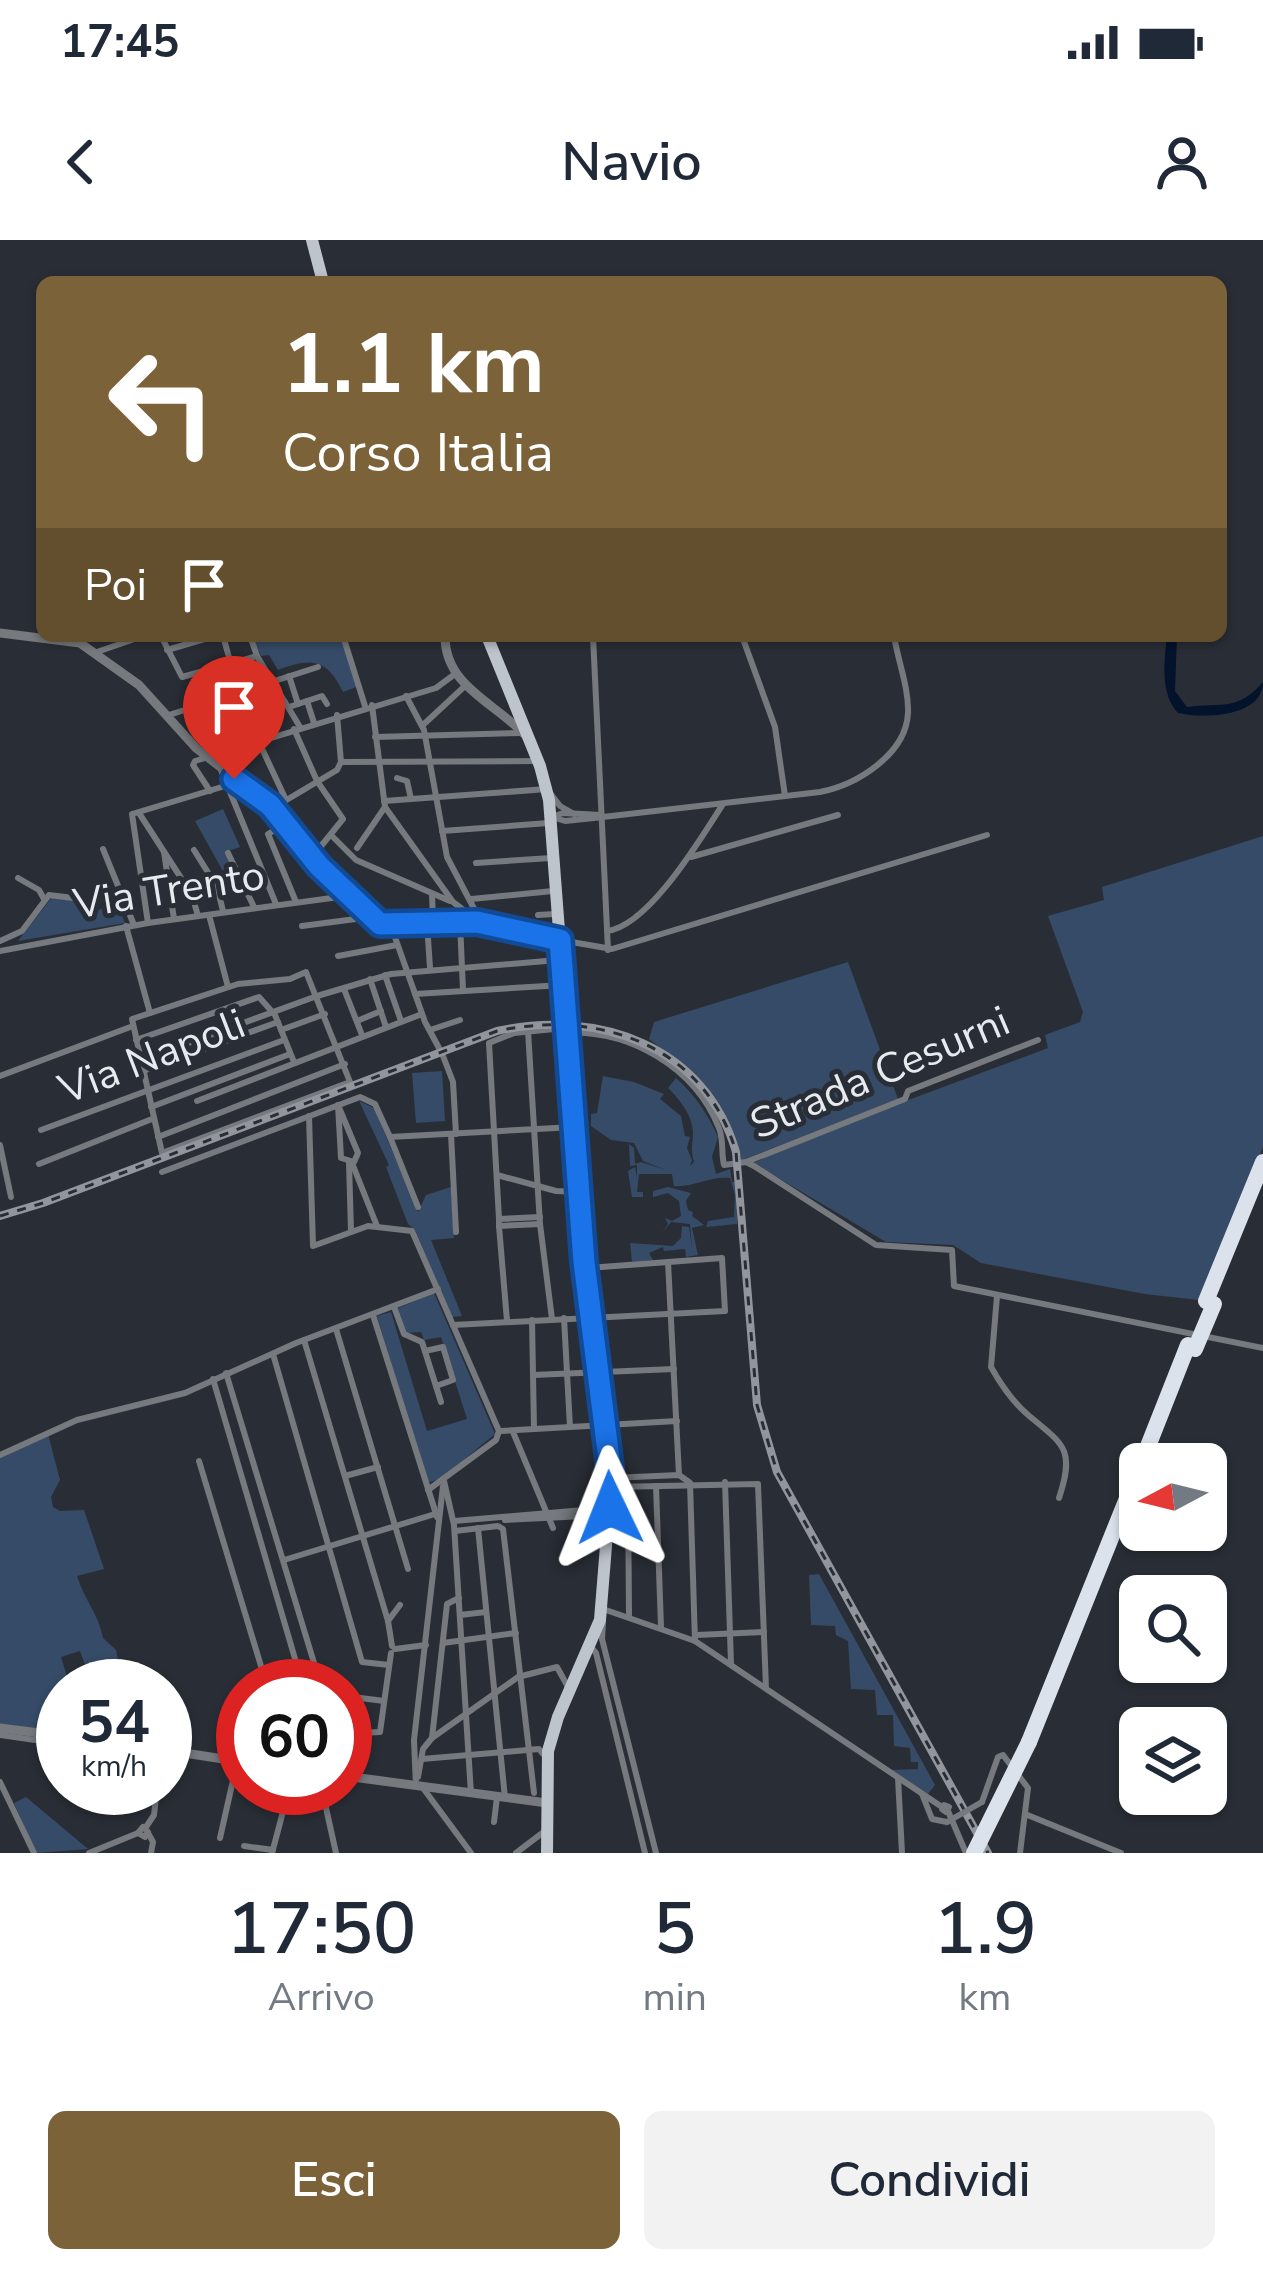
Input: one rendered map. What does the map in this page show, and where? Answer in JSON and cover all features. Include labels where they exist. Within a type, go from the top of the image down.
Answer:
[{"type":"highway","points":[[1152,1443],[1263,1162]]},
{"type":"highway","points":[[1210,1302],[1263,1184]]},
{"type":"highway","points":[[970,1853],[1032,1744],[1119,1525]]},
{"type":"highway","points":[[985,1853],[1119,1536]]},
{"type":"main road","points":[[312,240],[321,276]]},
{"type":"main road","points":[[489,642],[518,724],[548,789],[578,1192],[611,1482],[603,1607],[594,1650],[553,1731],[546,1766],[547,1853]]},
{"type":"street","points":[[0,633],[36,638]]},
{"type":"street","points":[[71,642],[139,685],[218,767],[276,904]]},
{"type":"street","points":[[94,653],[126,642]]},
{"type":"street","points":[[164,642],[178,674],[184,676],[257,656]]},
{"type":"street","points":[[167,650],[197,642]]},
{"type":"street","points":[[222,642],[255,741],[286,800]]},
{"type":"street","points":[[252,642],[287,705],[317,781],[344,819],[311,858]]},
{"type":"street","points":[[345,642],[368,705],[384,804],[453,902]]},
{"type":"street","points":[[445,642],[446,658],[455,674],[518,724]]},
{"type":"street","points":[[593,642],[608,950]]},
{"type":"street","points":[[744,642],[775,727],[785,796]]},
{"type":"street","points":[[440,831],[724,803],[850,784],[889,752],[908,715],[895,642]]},
{"type":"street","points":[[169,715],[318,667]]},
{"type":"street","points":[[210,791],[192,764],[206,756],[440,686],[455,674]]},
{"type":"street","points":[[289,676],[314,723]]},
{"type":"street","points":[[424,730],[466,685]]},
{"type":"street","points":[[406,695],[424,730],[448,860],[481,923]]},
{"type":"street","points":[[207,729],[323,696],[327,704]]},
{"type":"street","points":[[273,808],[338,769],[337,715]]},
{"type":"street","points":[[375,737],[518,724]]},
{"type":"street","points":[[218,767],[221,752]]},
{"type":"street","points":[[341,762],[538,761]]},
{"type":"street","points":[[397,778],[407,781],[411,799]]},
{"type":"street","points":[[136,813],[229,784],[273,808],[311,858],[380,924],[481,923],[608,950],[988,835]]},
{"type":"street","points":[[358,848],[384,804],[411,799],[548,789],[572,817]]},
{"type":"street","points":[[607,932],[615,931],[649,904],[688,858],[724,803]]},
{"type":"street","points":[[136,813],[193,895],[198,916]]},
{"type":"street","points":[[136,813],[148,923]]},
{"type":"street","points":[[688,858],[838,815]]},
{"type":"street","points":[[476,862],[554,850],[559,829],[572,817]]},
{"type":"street","points":[[285,824],[268,834],[296,902]]},
{"type":"street","points":[[332,836],[356,860],[453,902],[481,923]]},
{"type":"street","points":[[103,849],[130,926],[150,1013]]},
{"type":"street","points":[[164,850],[173,920]]},
{"type":"street","points":[[194,850],[216,884],[224,912]]},
{"type":"street","points":[[228,854],[254,908]]},
{"type":"street","points":[[19,878],[44,898]]},
{"type":"street","points":[[470,899],[557,890]]},
{"type":"street","points":[[0,941],[14,942],[44,898],[55,893],[73,898]]},
{"type":"street","name":"Via Trento","points":[[0,951],[14,942],[347,893]]},
{"type":"street","points":[[430,968],[432,894]]},
{"type":"street","points":[[209,914],[228,987]]},
{"type":"street","points":[[538,915],[558,914]]},
{"type":"street","points":[[302,926],[371,917]]},
{"type":"street","points":[[460,923],[463,990]]},
{"type":"street","points":[[391,926],[428,1030],[453,1082],[456,1232]]},
{"type":"street","points":[[338,956],[398,944]]},
{"type":"street","points":[[141,1060],[343,987],[406,970],[561,959]]},
{"type":"street","points":[[0,1076],[150,1013],[228,987],[290,979],[306,972],[350,1081],[161,1152],[133,1024]]},
{"type":"street","points":[[386,975],[401,1021]]},
{"type":"street","points":[[370,979],[386,1027]]},
{"type":"street","points":[[415,994],[563,985]]},
{"type":"street","points":[[343,987],[362,1035]]},
{"type":"street","points":[[136,1040],[254,998],[264,999],[292,1058]]},
{"type":"street","points":[[357,1021],[381,1011]]},
{"type":"street","points":[[143,1071],[325,1014]]},
{"type":"street","points":[[152,1107],[422,1014]]},
{"type":"street","points":[[428,1030],[460,1021]]},
{"type":"street","points":[[528,1031],[540,1220],[552,1319]]},
{"type":"street","points":[[507,1322],[489,1043],[528,1031],[626,1041],[671,1066],[695,1088],[723,1140],[723,1164],[742,1164]]},
{"type":"street","name":"Via Napoli","points":[[40,1130],[284,1040]]},
{"type":"street","name":"Strada Cesurni","points":[[742,1164],[1038,1040]]},
{"type":"street","points":[[197,1101],[292,1058]]},
{"type":"street","points":[[158,1137],[345,1064]]},
{"type":"street","points":[[162,1172],[360,1097],[372,1101],[418,1207]]},
{"type":"street","points":[[338,1105],[344,1131],[358,1155],[351,1162],[351,1231]]},
{"type":"street","points":[[309,1116],[313,1246],[377,1226],[412,1231],[553,1528]]},
{"type":"street","points":[[39,1164],[154,1118]]},
{"type":"street","points":[[390,1137],[574,1127]]},
{"type":"street","points":[[344,1131],[341,1159],[351,1162]]},
{"type":"street","points":[[0,1145],[11,1198]]},
{"type":"street","points":[[351,1162],[377,1226]]},
{"type":"street","name":"Strada Cesurni","points":[[742,1164],[876,1245],[952,1250],[954,1286],[1263,1348]]},
{"type":"street","points":[[496,1175],[578,1192]]},
{"type":"street","points":[[499,1222],[540,1220]]},
{"type":"street","points":[[453,1324],[725,1311],[722,1258],[585,1268]]},
{"type":"street","points":[[668,1262],[679,1475]]},
{"type":"street","points":[[0,1455],[70,1423],[171,1398],[438,1289]]},
{"type":"street","points":[[997,1296],[990,1364],[1020,1407],[1053,1432],[1060,1444],[1066,1471],[1059,1498]]},
{"type":"street","points":[[394,1307],[403,1333],[420,1340],[441,1402]]},
{"type":"street","points":[[373,1315],[437,1517]]},
{"type":"street","points":[[564,1318],[570,1426]]},
{"type":"street","points":[[532,1320],[534,1429]]},
{"type":"street","points":[[336,1329],[408,1568]]},
{"type":"street","points":[[304,1340],[388,1621],[392,1647],[379,1733],[372,1733]]},
{"type":"street","points":[[425,1351],[443,1347],[453,1380],[436,1386]]},
{"type":"street","points":[[273,1354],[362,1662],[389,1665]]},
{"type":"street","points":[[533,1375],[674,1369]]},
{"type":"street","points":[[226,1373],[313,1659]]},
{"type":"street","points":[[213,1379],[295,1659]]},
{"type":"street","points":[[428,1490],[504,1433],[677,1421]]},
{"type":"street","points":[[199,1461],[259,1659]]},
{"type":"street","points":[[344,1476],[378,1467]]},
{"type":"street","points":[[611,1482],[679,1475],[690,1483]]},
{"type":"street","points":[[444,1480],[413,1767],[419,1783],[471,1853]]},
{"type":"street","points":[[444,1480],[454,1525],[472,1793]]},
{"type":"street","points":[[611,1482],[628,1486],[757,1483],[766,1688]]},
{"type":"street","points":[[725,1482],[731,1664]]},
{"type":"street","points":[[690,1483],[696,1638]]},
{"type":"street","points":[[656,1485],[661,1627]]},
{"type":"street","points":[[628,1486],[629,1615]]},
{"type":"street","points":[[454,1525],[546,1513],[610,1511]]},
{"type":"street","points":[[284,1559],[437,1517],[454,1525],[502,1527],[523,1675],[530,1797],[546,1834],[516,1853]]},
{"type":"street","points":[[478,1528],[500,1752],[501,1798],[494,1822]]},
{"type":"street","points":[[432,1738],[447,1601],[459,1598]]},
{"type":"street","points":[[388,1621],[400,1605]]},
{"type":"street","points":[[656,1853],[602,1637],[603,1607],[696,1638],[945,1809],[970,1853]]},
{"type":"street","points":[[460,1615],[487,1612]]},
{"type":"street","points":[[696,1638],[764,1632]]},
{"type":"street","points":[[443,1643],[516,1634]]},
{"type":"street","points":[[392,1647],[426,1646]]},
{"type":"street","points":[[594,1650],[606,1653]]},
{"type":"street","points":[[594,1650],[646,1853]]},
{"type":"street","points":[[419,1783],[424,1746],[523,1675],[558,1667],[571,1688]]},
{"type":"street","points":[[372,1699],[384,1701]]},
{"type":"street","points":[[0,1731],[36,1736]]},
{"type":"street","points":[[372,1779],[501,1798],[542,1792],[546,1766],[541,1749],[421,1760]]},
{"type":"street","points":[[922,1794],[934,1821],[947,1822],[982,1802],[1001,1755],[1027,1785],[1020,1853]]},
{"type":"street","points":[[898,1778],[902,1853]]},
{"type":"street","points":[[0,1782],[34,1853]]},
{"type":"street","points":[[530,1797],[547,1803]]},
{"type":"street","points":[[632,1801],[642,1798]]},
{"type":"street","points":[[1025,1814],[1121,1853]]},
{"type":"street","points":[[89,1853],[144,1831],[154,1815]]},
{"type":"street","points":[[220,1838],[225,1815]]},
{"type":"street","points":[[244,1846],[273,1852],[282,1815]]},
{"type":"street","points":[[327,1815],[336,1853]]},
{"type":"street","points":[[144,1831],[153,1842],[151,1853]]},
{"type":"shaded area","points":[[255,642],[341,642],[359,686],[343,692],[324,667],[300,663],[278,670],[269,655],[261,656]]},
{"type":"shaded area","points":[[1166,642],[1177,642],[1175,691],[1187,707],[1237,702],[1263,682],[1260,694],[1243,709],[1202,716],[1178,713],[1166,687]]},
{"type":"shaded area","points":[[223,809],[240,847],[226,852],[242,887],[234,891],[195,821]]},
{"type":"shaded area","points":[[1263,836],[1263,1147],[1199,1300],[981,1263],[953,1245],[886,1242],[753,1163],[1048,1048],[1045,1035],[1080,1022],[1083,1012],[1048,916],[1104,900],[1102,887]]},
{"type":"shaded area","points":[[53,896],[77,901],[83,916],[117,903],[125,923],[18,941]]},
{"type":"shaded area","points":[[848,962],[898,1099],[740,1161],[719,1106],[694,1077],[649,1039],[654,1022]]},
{"type":"shaded area","points":[[442,1071],[445,1121],[416,1123],[412,1073]]},
{"type":"shaded area","points":[[603,1076],[664,1094],[660,1099],[681,1116],[685,1136],[690,1137],[690,1166],[694,1162],[692,1125],[668,1088],[676,1078],[689,1091],[718,1137],[712,1157],[716,1174],[730,1169],[732,1182],[738,1182],[737,1224],[706,1227],[708,1221],[734,1217],[730,1178],[674,1186],[672,1174],[639,1174],[637,1192],[643,1192],[643,1197],[632,1197],[628,1171],[635,1167],[637,1178],[637,1165],[630,1166],[629,1144],[634,1148],[635,1164],[666,1170],[643,1161],[634,1143],[611,1140],[591,1126]]},
{"type":"shaded area","points":[[359,1101],[374,1108],[418,1212],[426,1195],[451,1187],[454,1238],[431,1240],[462,1316],[452,1317],[415,1230],[408,1224],[389,1165]]},
{"type":"shaded area","points":[[668,1187],[691,1193],[688,1210],[704,1225],[692,1228],[698,1255],[686,1257],[685,1249],[664,1251],[663,1247],[649,1253],[653,1260],[632,1262],[630,1243],[673,1246],[681,1238],[682,1226],[689,1227],[692,1247],[690,1224],[671,1222],[662,1233],[668,1224],[665,1218],[672,1221],[681,1216],[679,1201],[668,1193],[653,1197],[653,1191]]},
{"type":"shaded area","points":[[434,1293],[495,1434],[442,1478],[427,1483],[377,1316],[391,1312],[427,1431],[467,1419],[441,1337],[424,1340],[421,1332],[406,1333],[396,1309]]},
{"type":"shaded area","points":[[48,1434],[60,1480],[51,1497],[53,1507],[84,1510],[104,1569],[77,1576],[103,1638],[116,1650],[118,1659],[83,1659],[80,1651],[62,1659],[36,1659],[36,1730],[0,1725],[0,1458]]},
{"type":"shaded area","points":[[819,1574],[935,1785],[927,1795],[890,1770],[918,1769],[918,1762],[911,1762],[910,1748],[894,1746],[893,1715],[877,1715],[875,1690],[851,1689],[848,1641],[836,1635],[835,1626],[811,1625],[809,1575]]},
{"type":"shaded area","points":[[26,1797],[36,1805],[36,1815],[47,1815],[88,1849],[36,1853],[14,1803]]},
{"type":"railway","points":[[0,1216],[497,1031],[535,1025],[609,1031],[673,1061],[700,1085],[721,1115],[736,1152],[757,1405],[777,1472],[988,1853]]},
{"type":"route","points":[[234,779],[270,805],[319,866],[380,924],[477,922],[560,940],[584,1262],[610,1467],[610,1508]]}]
